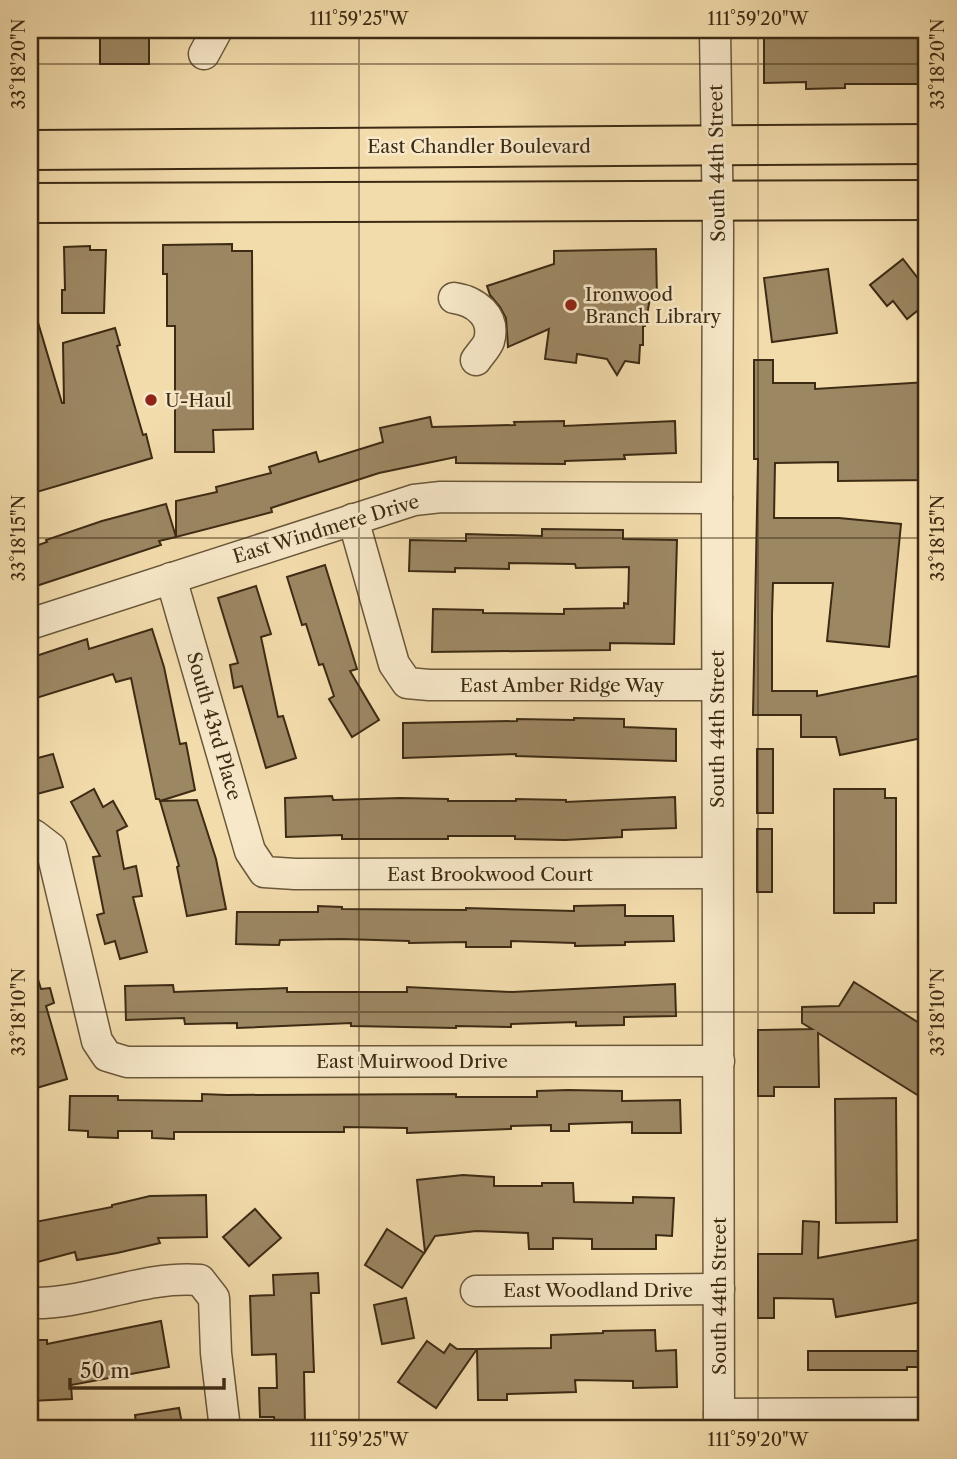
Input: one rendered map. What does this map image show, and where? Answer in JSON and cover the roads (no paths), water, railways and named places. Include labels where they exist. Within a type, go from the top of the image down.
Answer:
[{"type":"main road","name":"East Chandler Boulevard","points":[[30,149],[927,144]]},
{"type":"main road","points":[[148,203],[166,148]]},
{"type":"main road","points":[[30,203],[927,200]]},
{"type":"street","name":"South 44th Street","points":[[715,30],[718,201],[719,1422]]},
{"type":"street","points":[[454,298],[468,300],[479,306],[488,321],[489,342],[476,360]]},
{"type":"street","name":"East Windmere Drive","points":[[30,624],[414,500],[441,497],[717,498]]},
{"type":"street","name":"East Amber Ridge Way","points":[[353,519],[394,664],[407,683],[717,685]]},
{"type":"street","name":"South 43rd Place","points":[[171,578],[250,850],[264,872]]},
{"type":"street","name":"East Muirwood Drive","points":[[32,835],[51,849],[97,1041],[107,1056],[127,1062],[719,1061]]},
{"type":"street","name":"East Brookwood Court","points":[[264,872],[717,873]]},
{"type":"street","points":[[30,1303],[61,1302],[176,1278],[200,1280],[214,1298],[216,1353],[225,1429]]},
{"type":"street","name":"East Woodland Drive","points":[[476,1291],[719,1289]]},
{"type":"street","points":[[719,1422],[927,1413]]},
{"type":"place","name":"Ironwood Branch Library","points":[[571,305]]},
{"type":"place","name":"U-Haul","points":[[151,400]]}]
